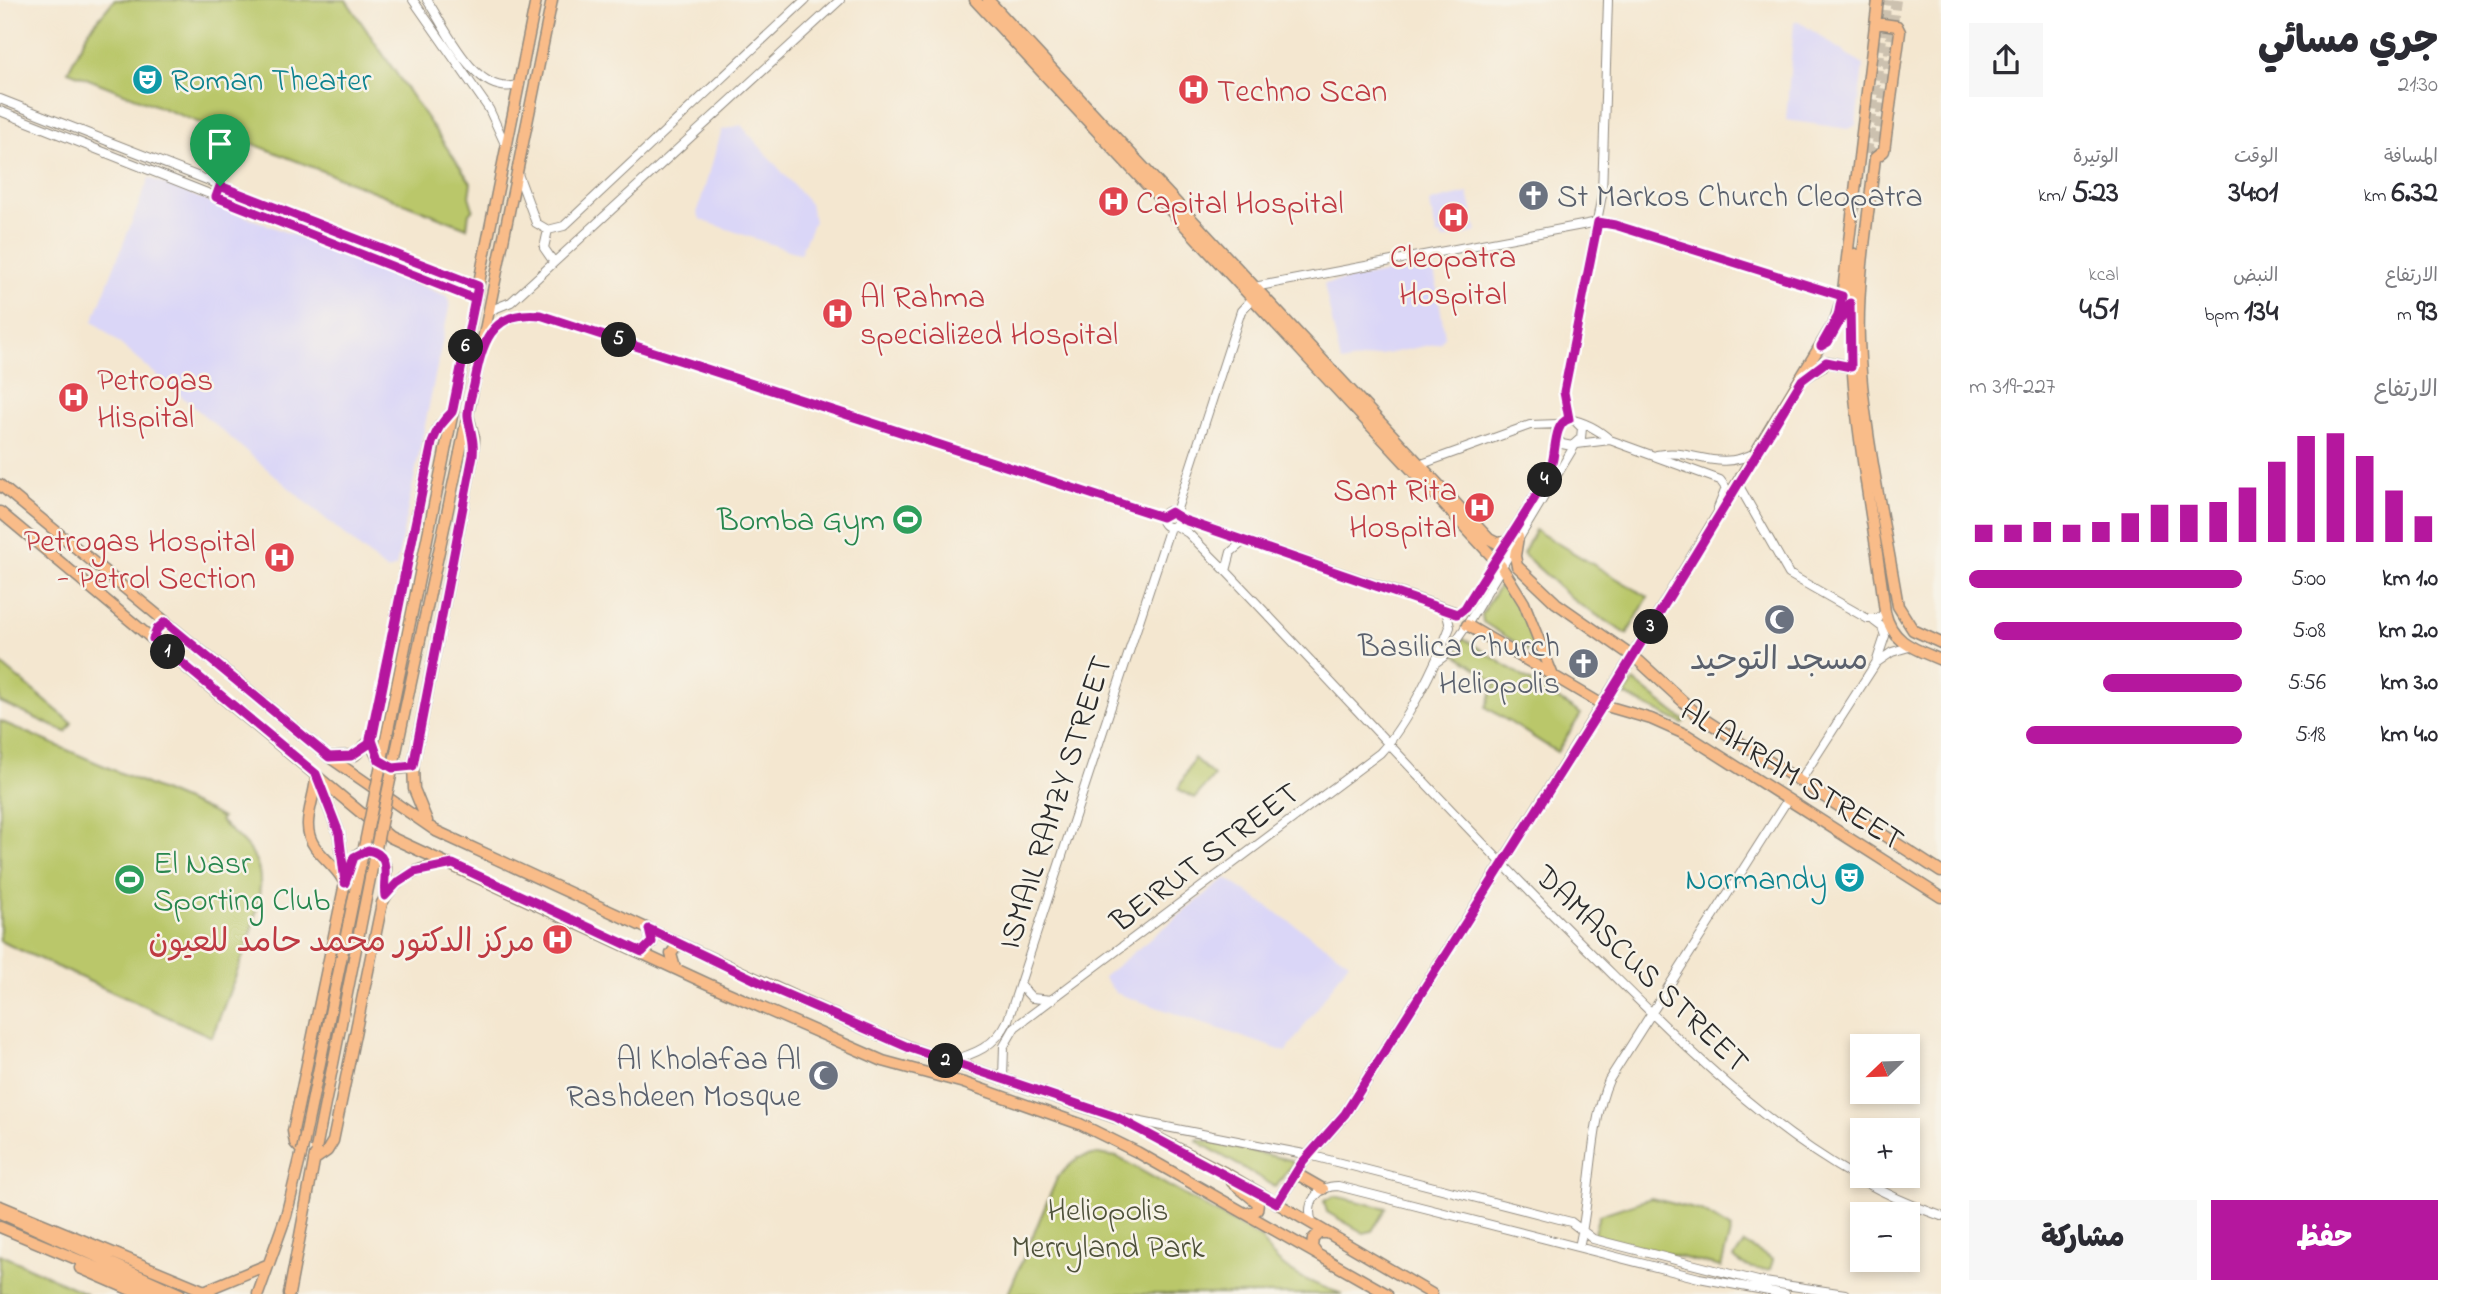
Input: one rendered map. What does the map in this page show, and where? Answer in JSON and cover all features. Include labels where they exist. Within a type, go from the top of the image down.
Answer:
[{"type":"main road","points":[[258,1294],[286,1216],[302,1151],[536,0]]},
{"type":"main road","points":[[289,1294],[383,813],[468,416],[552,0]]},
{"type":"main road","points":[[975,0],[1489,539],[1506,542]]},
{"type":"main road","points":[[988,0],[1498,563],[1527,609],[1553,676]]},
{"type":"main road","points":[[1878,0],[1846,299],[1851,367],[1885,612],[1893,632],[1909,647],[1941,660]]},
{"type":"main road","points":[[1871,156],[1884,151],[1900,32],[1897,26],[1876,23]]},
{"type":"main road","points":[[1277,1203],[1296,1172],[1345,1114],[1603,705],[1802,380],[1846,299],[1871,156]]},
{"type":"main road","points":[[1871,156],[1859,305],[1863,385],[1898,606],[1910,626],[1936,641]]},
{"type":"main road","points":[[1802,380],[1826,362],[1851,367]]},
{"type":"main road","points":[[413,766],[401,769],[385,765],[374,753],[372,740],[432,443],[439,427],[452,412]]},
{"type":"main road","points":[[429,827],[415,795],[413,766],[473,455],[474,438],[468,416]]},
{"type":"main road","points":[[0,485],[329,757],[429,827],[795,999],[948,1061],[1116,1117],[1227,1174],[1432,1294]]},
{"type":"main road","points":[[0,512],[382,832],[883,1061],[956,1081],[1080,1124],[1137,1152],[1387,1294]]},
{"type":"main road","name":"AL AHRAM STREET","points":[[1518,537],[1515,560],[1521,571],[1562,608],[1633,656],[1699,716],[1941,872]]},
{"type":"main road","points":[[138,627],[151,610]]},
{"type":"main road","points":[[153,639],[157,629],[165,622]]},
{"type":"main road","name":"AL AHRAM STREET","points":[[1467,625],[1603,705],[1680,731],[1941,897]]},
{"type":"main road","points":[[329,757],[351,756],[372,740]]},
{"type":"main road","points":[[316,774],[308,832],[316,849],[334,866],[345,883]]},
{"type":"main road","points":[[316,774],[339,833],[345,883]]},
{"type":"main road","points":[[1788,799],[1800,781]]},
{"type":"main road","points":[[302,1151],[295,1143],[293,1131],[345,883],[354,857],[365,850],[375,851],[386,863],[385,896],[378,915],[333,1141],[327,1151],[315,1155]]},
{"type":"main road","points":[[526,873],[530,861]]},
{"type":"main road","points":[[385,896],[397,883],[414,872],[453,864]]},
{"type":"main road","points":[[522,910],[527,898]]},
{"type":"main road","points":[[642,952],[652,942],[649,929]]},
{"type":"main road","points":[[675,968],[671,954],[678,943]]},
{"type":"main road","points":[[1296,1172],[1323,1189]]},
{"type":"main road","points":[[1227,1174],[1240,1190],[1258,1203],[1257,1210],[1246,1214]]},
{"type":"main road","points":[[0,1206],[201,1291],[269,1264]]},
{"type":"main road","points":[[0,1213],[180,1294]]},
{"type":"main road","points":[[0,1227],[160,1294]]},
{"type":"main road","points":[[1317,1254],[1312,1247],[1313,1239],[1319,1233],[1327,1233]]},
{"type":"main road","points":[[0,1234],[139,1294]]},
{"type":"street","points":[[413,0],[492,113],[507,150]]},
{"type":"street","points":[[427,0],[481,78],[498,87],[520,84]]},
{"type":"street","points":[[518,174],[532,218],[538,226],[548,230],[565,226],[805,0]]},
{"type":"street","points":[[489,311],[511,302],[840,0]]},
{"type":"street","points":[[1576,444],[1583,432],[1572,420],[1564,392],[1602,195],[1608,0]]},
{"type":"street","points":[[0,99],[478,286]]},
{"type":"street","points":[[0,111],[475,299]]},
{"type":"street","points":[[216,197],[220,186]]},
{"type":"street","points":[[1254,293],[1598,222],[1615,225],[1846,299]]},
{"type":"street","points":[[548,230],[544,248],[553,261]]},
{"type":"street","name":"ISMAIL RAMZY STREET","points":[[948,1061],[981,1050],[998,1038],[1020,985],[1241,311],[1254,293]]},
{"type":"street","points":[[483,343],[506,321],[523,315],[540,315],[1162,517],[1168,512],[1174,521],[1244,541],[1461,613],[1467,625]]},
{"type":"street","points":[[1419,464],[1530,425],[1559,424],[1572,420],[1595,429],[1611,440],[1657,454],[1670,463],[1724,482],[1726,491],[1718,508],[1718,518]]},
{"type":"street","points":[[1559,424],[1556,431],[1558,439],[1565,445],[1611,440]]},
{"type":"street","name":"BEIRUT STREET","points":[[1435,663],[1444,657],[1467,625],[1506,542],[1549,473],[1558,439]]},
{"type":"street","name":"BEIRUT STREET","points":[[1461,613],[1518,537],[1576,444]]},
{"type":"street","points":[[1657,454],[1670,453],[1724,461],[1746,457],[1761,449]]},
{"type":"street","points":[[1739,486],[1789,574],[1874,621],[1882,627],[1885,636],[1876,663],[1800,781]]},
{"type":"street","name":"DAMASCUS STREET","points":[[1162,517],[1163,524],[1174,521],[1190,534],[1390,743],[1502,865],[1736,1093],[1779,1126],[1875,1187],[1941,1216]]},
{"type":"street","points":[[1226,571],[1231,552],[1244,541]]},
{"type":"street","name":"BEIRUT STREET","points":[[1003,1078],[1002,1057],[1010,1033],[1366,766],[1390,743],[1435,663],[1450,627],[1446,610]]},
{"type":"street","points":[[1874,621],[1885,612]]},
{"type":"street","points":[[1876,663],[1892,652],[1909,647]]},
{"type":"street","points":[[1579,1247],[1602,1096],[1612,1074],[1788,799]]},
{"type":"street","points":[[1020,985],[1032,998],[1053,1000]]},
{"type":"street","points":[[1116,1117],[1309,1155],[1572,1222],[1592,1239],[1758,1281],[1845,1294]]},
{"type":"street","points":[[1312,1222],[1310,1206],[1323,1189],[1340,1186],[1699,1278],[1785,1294]]},
{"type":"shaded area","points":[[1798,21],[1863,65],[1856,125],[1849,129],[1786,120],[1794,22]]},
{"type":"shaded area","points":[[741,125],[810,204],[814,221],[800,254],[701,220],[697,213],[722,130]]},
{"type":"shaded area","points":[[149,178],[447,296],[450,303],[396,567],[387,571],[93,321]]},
{"type":"shaded area","name":"Cleopatra Hospital","points":[[1468,193],[1477,232],[1442,240],[1441,235],[1437,236],[1429,202]]},
{"type":"shaded area","points":[[1433,264],[1445,336],[1440,343],[1341,363],[1324,284]]},
{"type":"shaded area","points":[[1226,878],[1349,962],[1286,1052],[1116,993],[1103,977]]},
{"type":"green space","points":[[114,0],[346,0],[471,183],[469,196],[473,209],[469,213],[467,228],[68,71],[89,30]]},
{"type":"green space","points":[[1535,530],[1648,597],[1627,634],[1577,603],[1523,554]]},
{"type":"green space","points":[[1499,586],[1514,598],[1539,657],[1483,622],[1482,614]]},
{"type":"green space","points":[[1463,638],[1581,714],[1557,752],[1486,707],[1496,683],[1453,652]]},
{"type":"green space","points":[[0,663],[72,723],[66,732],[0,702]]},
{"type":"green space","points":[[1634,681],[1685,721],[1683,724],[1625,695]]},
{"type":"green space","name":"El Nasr Sporting Club","points":[[0,721],[211,812],[222,818],[220,821],[244,843],[253,856],[259,871],[257,908],[244,954],[212,1037],[0,941]]},
{"type":"green space","points":[[1194,758],[1214,776],[1195,798],[1178,789]]},
{"type":"green space","points":[[1198,1139],[1294,1161],[1276,1187],[1197,1141]]},
{"type":"green space","name":"Heliopolis Merryland Park","points":[[1098,1154],[1117,1157],[1262,1239],[1268,1250],[1285,1267],[1308,1281],[1343,1294],[1008,1294],[1058,1176],[1078,1158]]},
{"type":"green space","points":[[1334,1196],[1386,1208],[1372,1231],[1364,1233],[1327,1212],[1324,1201]]},
{"type":"green space","points":[[1651,1198],[1702,1211],[1731,1229],[1721,1267],[1593,1236],[1599,1215]]},
{"type":"green space","points":[[1744,1243],[1773,1260],[1770,1269],[1751,1268],[1734,1258]]},
{"type":"green space","points":[[0,1254],[87,1294],[0,1294]]},
{"type":"tunnel","points":[[1867,154],[1887,0]]},
{"type":"tunnel","points":[[1875,158],[1896,0]]},
{"type":"place","name":"Roman Theater","points":[[148,79]]},
{"type":"place","name":"Techno Scan","points":[[1194,90]]},
{"type":"place","name":"St Markos Church Cleopatra","points":[[1534,195]]},
{"type":"place","name":"Capital Hospital","points":[[1113,202]]},
{"type":"place","name":"Cleopatra Hospital","points":[[1453,217]]},
{"type":"place","name":"Al Rahma specialized Hospital","points":[[837,314]]},
{"type":"place","name":"Petrogas Hispital","points":[[74,397]]},
{"type":"place","name":"Sant Rita Hospital","points":[[1480,507]]},
{"type":"place","name":"Bomba Gym","points":[[908,519]]},
{"type":"place","name":"Petrogas Hospital - Petrol Section","points":[[279,558]]},
{"type":"place","name":"مسجد التوحيد","points":[[1779,619]]},
{"type":"place","name":"Basilica Church Heliopolis","points":[[1583,663]]},
{"type":"place","name":"Normandy","points":[[1850,878]]},
{"type":"place","name":"El Nasr Sporting Club","points":[[130,880]]},
{"type":"place","name":"مركز الدكتور محمد حامد للعيون","points":[[558,940]]},
{"type":"place","name":"Al Kholafaa Al Rashdeen Mosque","points":[[824,1076]]},
{"type":"route","points":[[220,186],[216,197],[475,299],[452,412],[444,419],[439,427],[436,433],[432,443],[384,678],[372,740],[374,753],[379,760],[397,769],[413,766],[473,455],[474,438],[468,416],[483,343],[498,326],[518,316],[540,315],[1162,517],[1166,512],[1171,512],[1184,520],[1457,614],[1465,608],[1554,463],[1558,443],[1556,429],[1562,421],[1569,419],[1564,408],[1564,392],[1598,222],[1609,223],[1842,296],[1838,316],[1821,346],[1828,342],[1850,303],[1851,367],[1845,368],[1835,362],[1826,362],[1802,380],[1603,705],[1345,1114],[1302,1163],[1277,1203],[1147,1131],[1116,1117],[910,1048],[774,989],[649,929],[652,942],[649,949],[642,952],[453,864],[414,872],[397,883],[385,896],[386,863],[375,851],[356,854],[350,862],[345,883],[339,833],[316,774],[153,639],[157,629],[165,622],[329,757],[351,756],[369,744],[372,740],[432,443],[439,427],[452,412],[453,409],[478,286],[220,186]]}]
